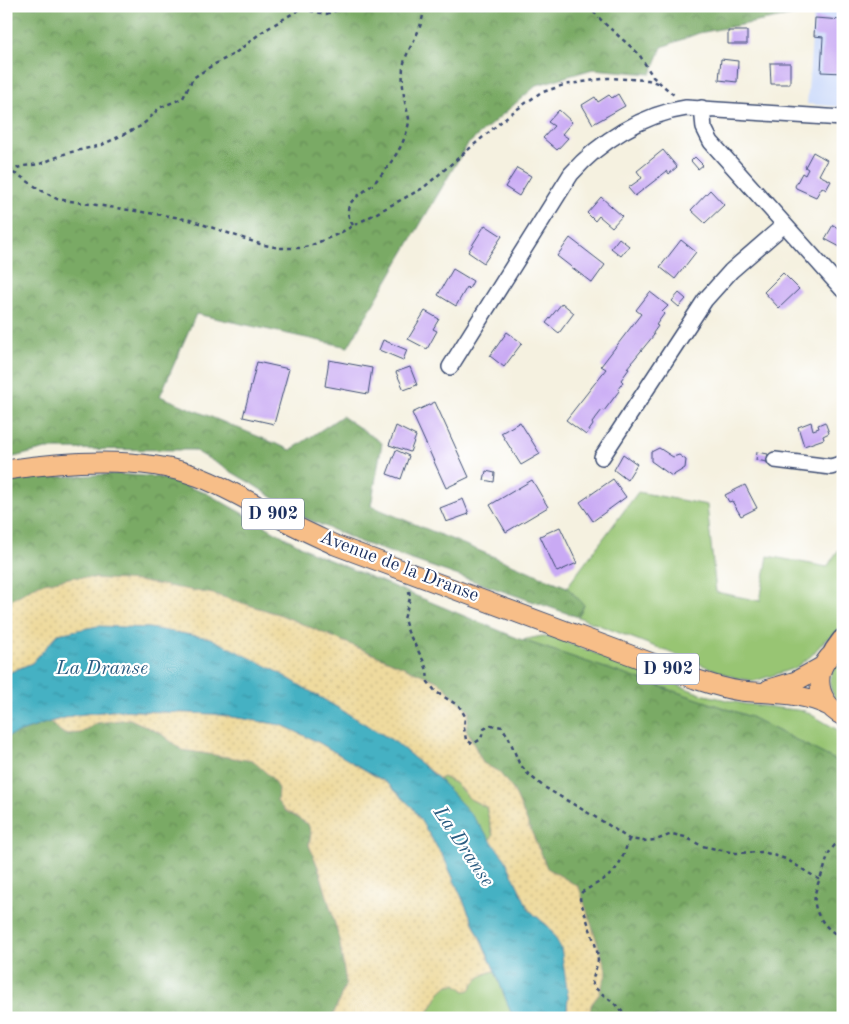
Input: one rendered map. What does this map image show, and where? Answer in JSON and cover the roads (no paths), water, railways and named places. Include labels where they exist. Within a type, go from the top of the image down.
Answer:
[{"type":"main road","name":"Avenue de la Dranse","points":[[6,470],[56,465],[127,462],[163,466],[181,471],[215,484],[335,545],[706,683],[740,690],[762,691],[811,699],[836,711]]},
{"type":"main road","name":"Avenue de la Dranse","points":[[762,691],[796,681],[836,651]]},
{"type":"main road","points":[[836,651],[820,678],[820,690],[836,711]]},
{"type":"street","points":[[450,367],[562,187],[582,162],[606,142],[640,123],[671,111],[698,108],[843,118]]},
{"type":"street","points":[[698,108],[711,142],[843,290]]},
{"type":"street","points":[[602,457],[705,300],[731,271],[784,225]]},
{"type":"street","points":[[775,460],[831,467],[843,462]]},
{"type":"water","name":"La Dranse","points":[[98,626],[149,628],[210,638],[271,668],[395,742],[439,779],[469,812],[505,859],[529,910],[549,927],[561,948],[568,997],[566,1018],[513,1018],[495,971],[445,860],[413,808],[387,783],[318,742],[282,725],[214,714],[118,710],[76,715],[6,737],[6,674],[32,663],[58,634]]}]
